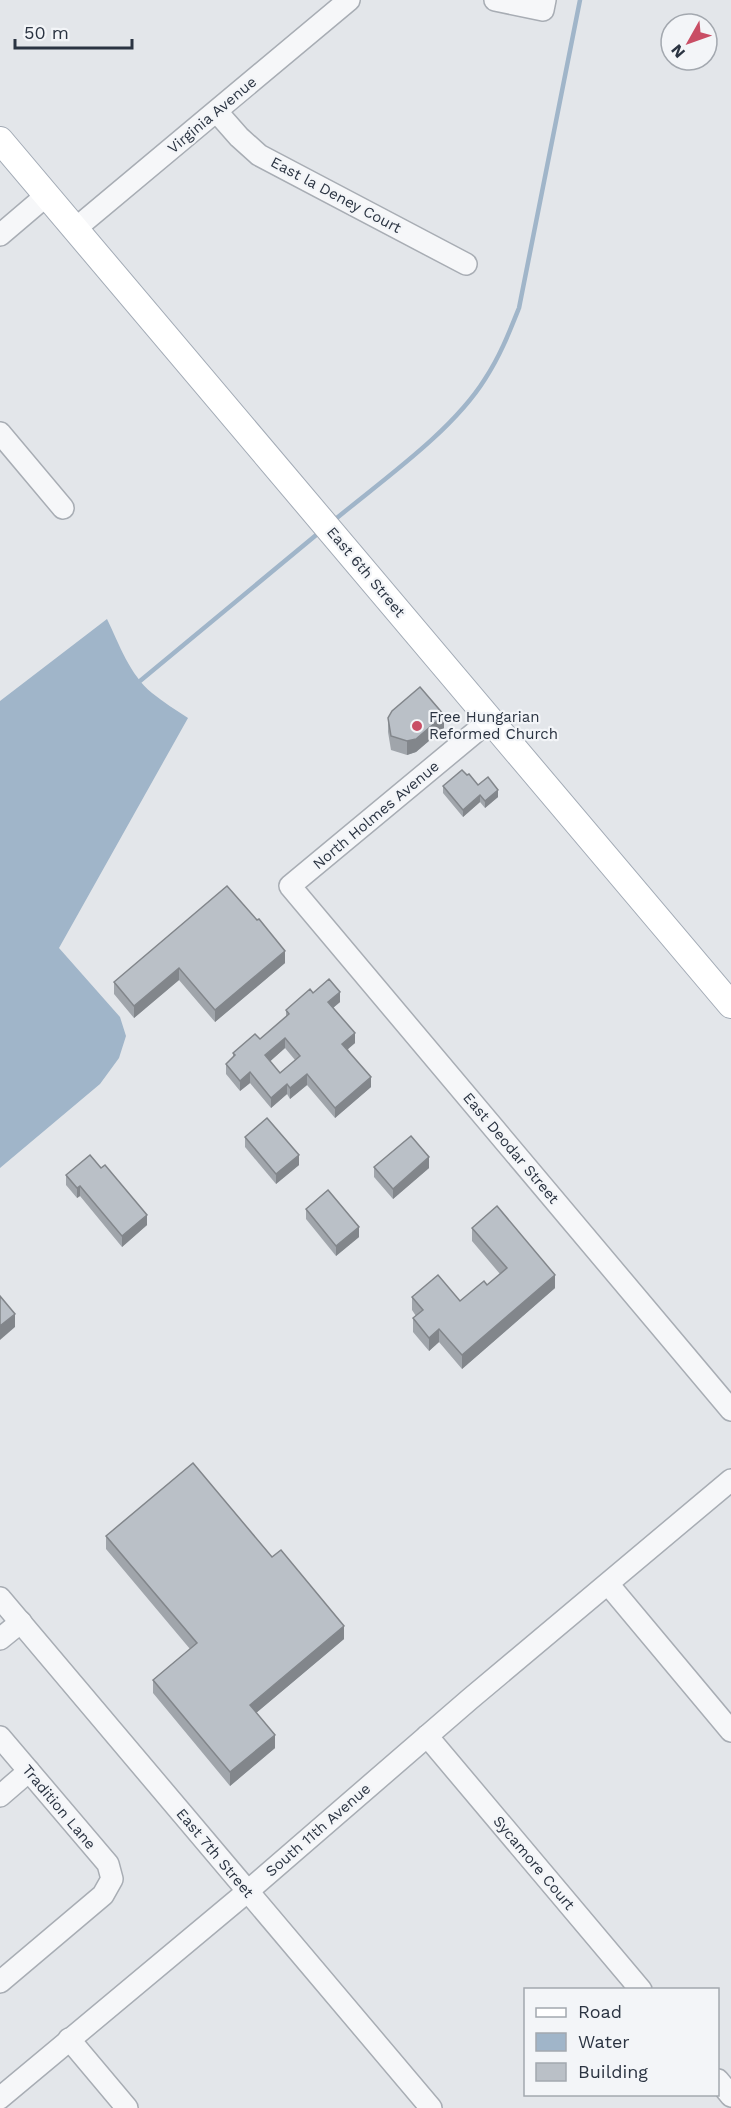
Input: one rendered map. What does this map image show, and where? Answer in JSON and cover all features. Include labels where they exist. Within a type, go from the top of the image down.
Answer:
[{"type":"main road","name":"East 6th Street","points":[[0,140],[731,1005]]},
{"type":"street","name":"Virginia Avenue","points":[[75,229],[349,0]]},
{"type":"street","points":[[495,0],[543,10],[545,0]]},
{"type":"street","name":"East la Deney Court","points":[[217,112],[239,137],[259,154],[466,264]]},
{"type":"street","points":[[0,236],[47,195]]},
{"type":"street","points":[[0,433],[63,508]]},
{"type":"street","name":"North Holmes Avenue","points":[[290,886],[490,720]]},
{"type":"street","name":"East Deodar Street","points":[[290,886],[731,1410]]},
{"type":"street","name":"South 11th Avenue","points":[[0,2098],[248,1891],[427,1736],[731,1480]]},
{"type":"street","points":[[608,1584],[731,1731]]},
{"type":"street","name":"East 7th Street","points":[[0,1598],[431,2108]]},
{"type":"street","points":[[0,1640],[21,1622]]},
{"type":"street","name":"Sycamore Court","points":[[427,1736],[640,1988]]},
{"type":"street","name":"Tradition Lane","points":[[0,1737],[108,1864],[112,1879],[103,1895],[0,1982]]},
{"type":"street","points":[[0,1796],[29,1771]]},
{"type":"street","points":[[69,2039],[127,2108]]},
{"type":"street","points":[[719,2082],[731,2096]]},
{"type":"water","points":[[107,619],[126,659],[144,686],[188,718],[59,948],[120,1017],[126,1036],[119,1058],[100,1084],[0,1168],[0,701]]},
{"type":"building","name":"Free Hungarian Reformed Church","points":[[420,687],[444,715],[416,739],[407,741],[391,736],[388,718],[392,711]]},
{"type":"building","points":[[462,770],[467,775],[469,774],[478,785],[488,777],[498,790],[485,801],[480,795],[463,810],[443,786]]},
{"type":"building","points":[[227,886],[257,920],[259,919],[285,951],[215,1010],[179,968],[134,1006],[114,982]]},
{"type":"building","points":[[329,979],[340,992],[328,1002],[355,1033],[342,1044],[371,1077],[335,1108],[307,1074],[290,1088],[287,1084],[271,1098],[250,1072],[240,1081],[226,1064],[235,1055],[233,1053],[255,1034],[260,1039],[289,1014],[286,1010],[310,989],[313,993]],"holes":[[[285,1038],[300,1056],[280,1073],[265,1055]]]},
{"type":"building","points":[[267,1118],[299,1155],[276,1174],[245,1137]]},
{"type":"building","points":[[411,1136],[429,1157],[393,1189],[374,1167]]},
{"type":"building","points":[[90,1155],[101,1168],[105,1165],[147,1215],[122,1236],[80,1186],[77,1188],[66,1175]]},
{"type":"building","points":[[328,1190],[359,1227],[336,1246],[306,1209]]},
{"type":"building","points":[[497,1206],[555,1275],[462,1355],[439,1329],[429,1338],[413,1318],[423,1310],[412,1297],[438,1275],[460,1301],[484,1281],[487,1285],[507,1268],[472,1228]]},
{"type":"building","points":[[0,1296],[15,1314],[0,1326]]},
{"type":"building","points":[[193,1463],[272,1557],[281,1550],[344,1626],[250,1705],[275,1735],[230,1772],[153,1680],[197,1643],[106,1536]]},
{"type":"waterway","points":[[332,522],[415,455],[454,418],[471,399],[500,353],[519,308],[580,0]]},
{"type":"waterway","points":[[140,681],[321,531]]},
{"type":"place","name":"Free Hungarian Reformed Church","points":[[417,726]]}]
